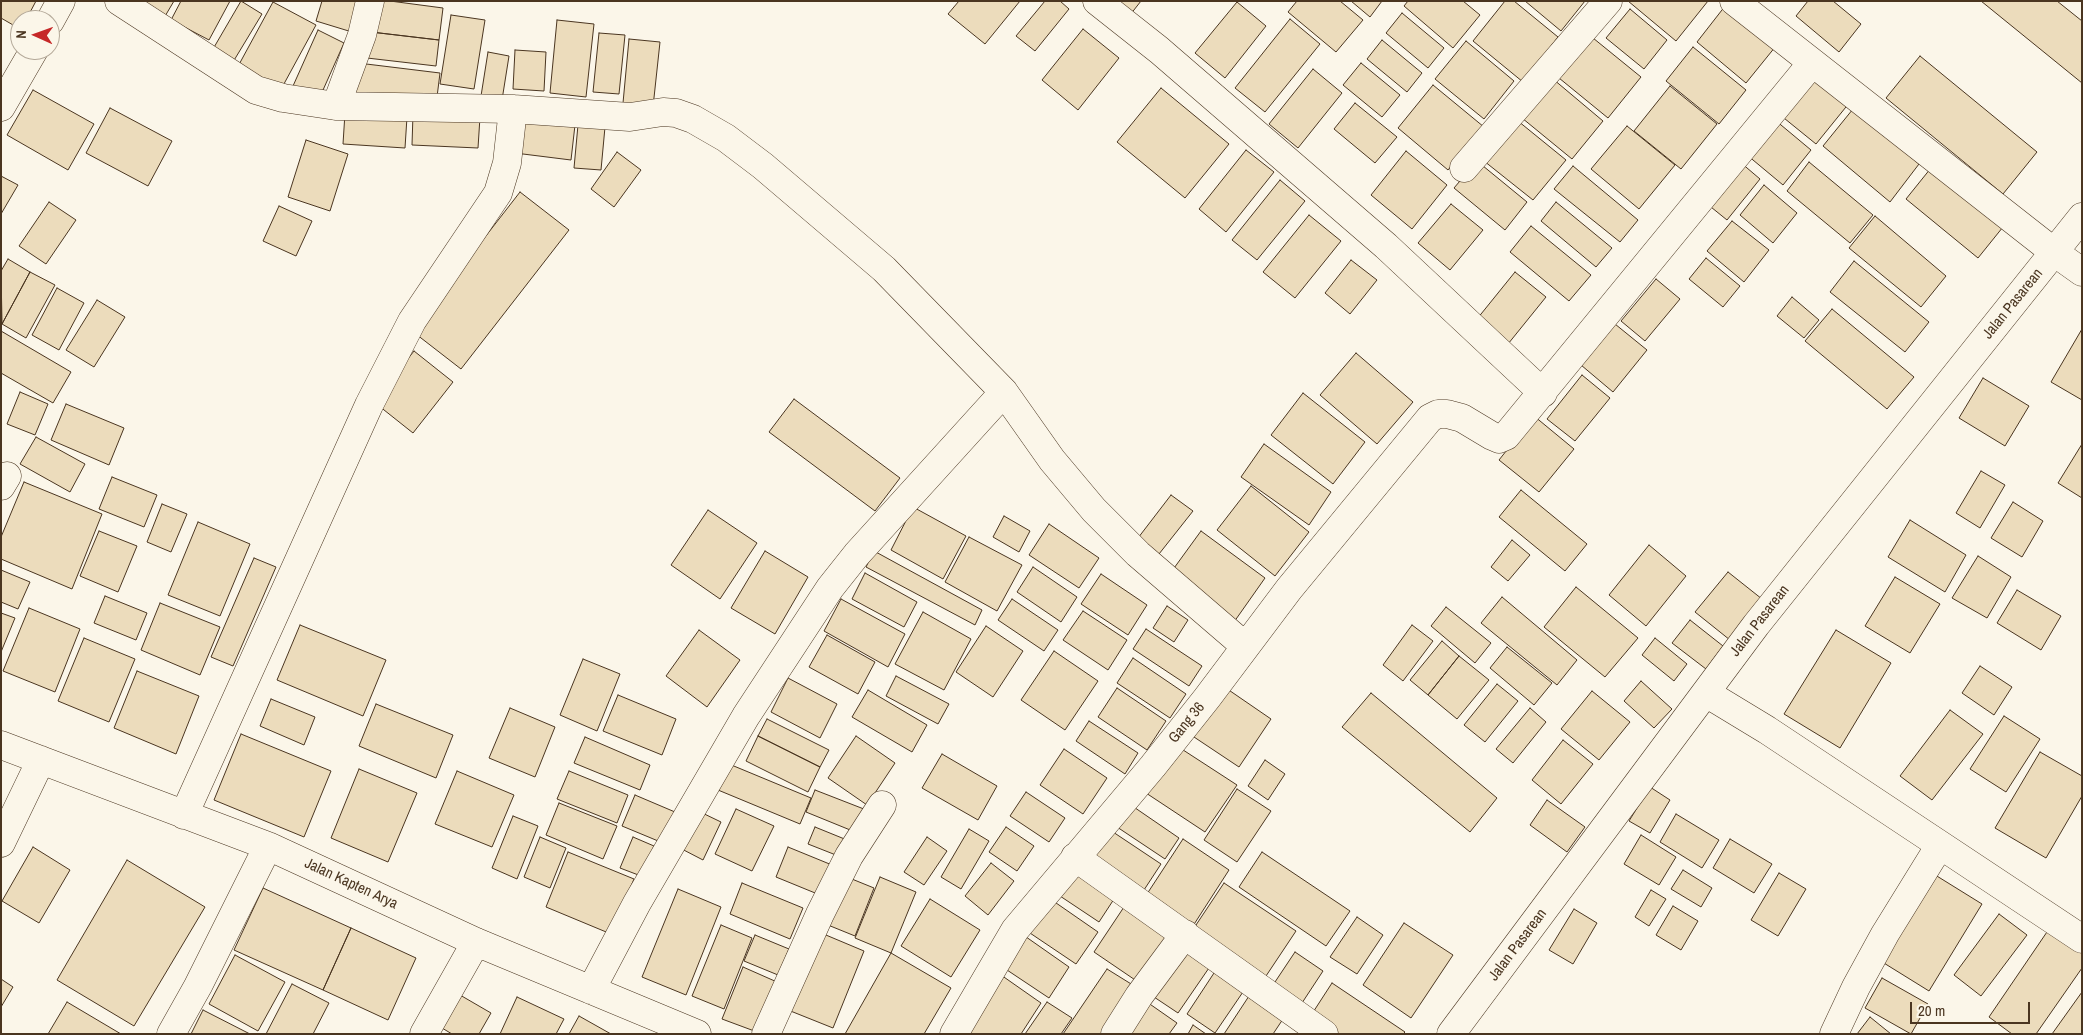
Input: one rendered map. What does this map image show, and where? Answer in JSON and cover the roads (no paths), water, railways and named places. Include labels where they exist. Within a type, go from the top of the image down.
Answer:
[{"type":"street","points":[[119,1],[256,90],[283,98],[336,106],[513,109],[630,117],[663,112],[676,113],[693,119],[720,134],[762,166],[884,269],[1004,392],[1052,460],[1094,510],[1138,554],[1245,646]]},
{"type":"street","points":[[336,106],[362,35],[370,1]]},
{"type":"street","points":[[1097,1],[1173,62],[1386,246],[1542,393],[1812,63]]},
{"type":"street","points":[[1464,168],[1608,1]]},
{"type":"street","points":[[1734,1],[2082,272]]},
{"type":"street","points":[[1,107],[28,60]]},
{"type":"street","points":[[184,815],[369,405],[412,321],[498,193],[508,163],[513,109]]},
{"type":"street","name":"Jalan Pasarean","points":[[1452,1034],[1762,617],[2082,217]]},
{"type":"street","points":[[591,990],[637,902],[746,716],[830,588],[857,554],[1004,392]]},
{"type":"street","name":"Gang 36","points":[[954,1034],[1015,930],[1153,766],[1289,589],[1430,418],[1438,414],[1456,416],[1499,439],[1506,436],[1542,393]]},
{"type":"street","points":[[1706,692],[1767,730],[2082,939]]},
{"type":"street","name":"Jalan Kapten Arya","points":[[1,745],[268,846],[476,942],[697,1034]]},
{"type":"street","points":[[1,843],[41,760]]},
{"type":"street","points":[[766,1034],[820,914],[850,856],[882,805]]},
{"type":"street","points":[[1834,1034],[1856,987],[1885,934],[1940,845]]},
{"type":"street","points":[[171,1034],[198,986],[268,846]]},
{"type":"street","points":[[1075,857],[1324,1034]]},
{"type":"street","points":[[1116,1034],[1139,996],[1184,934]]},
{"type":"street","points":[[424,1034],[476,942]]}]
